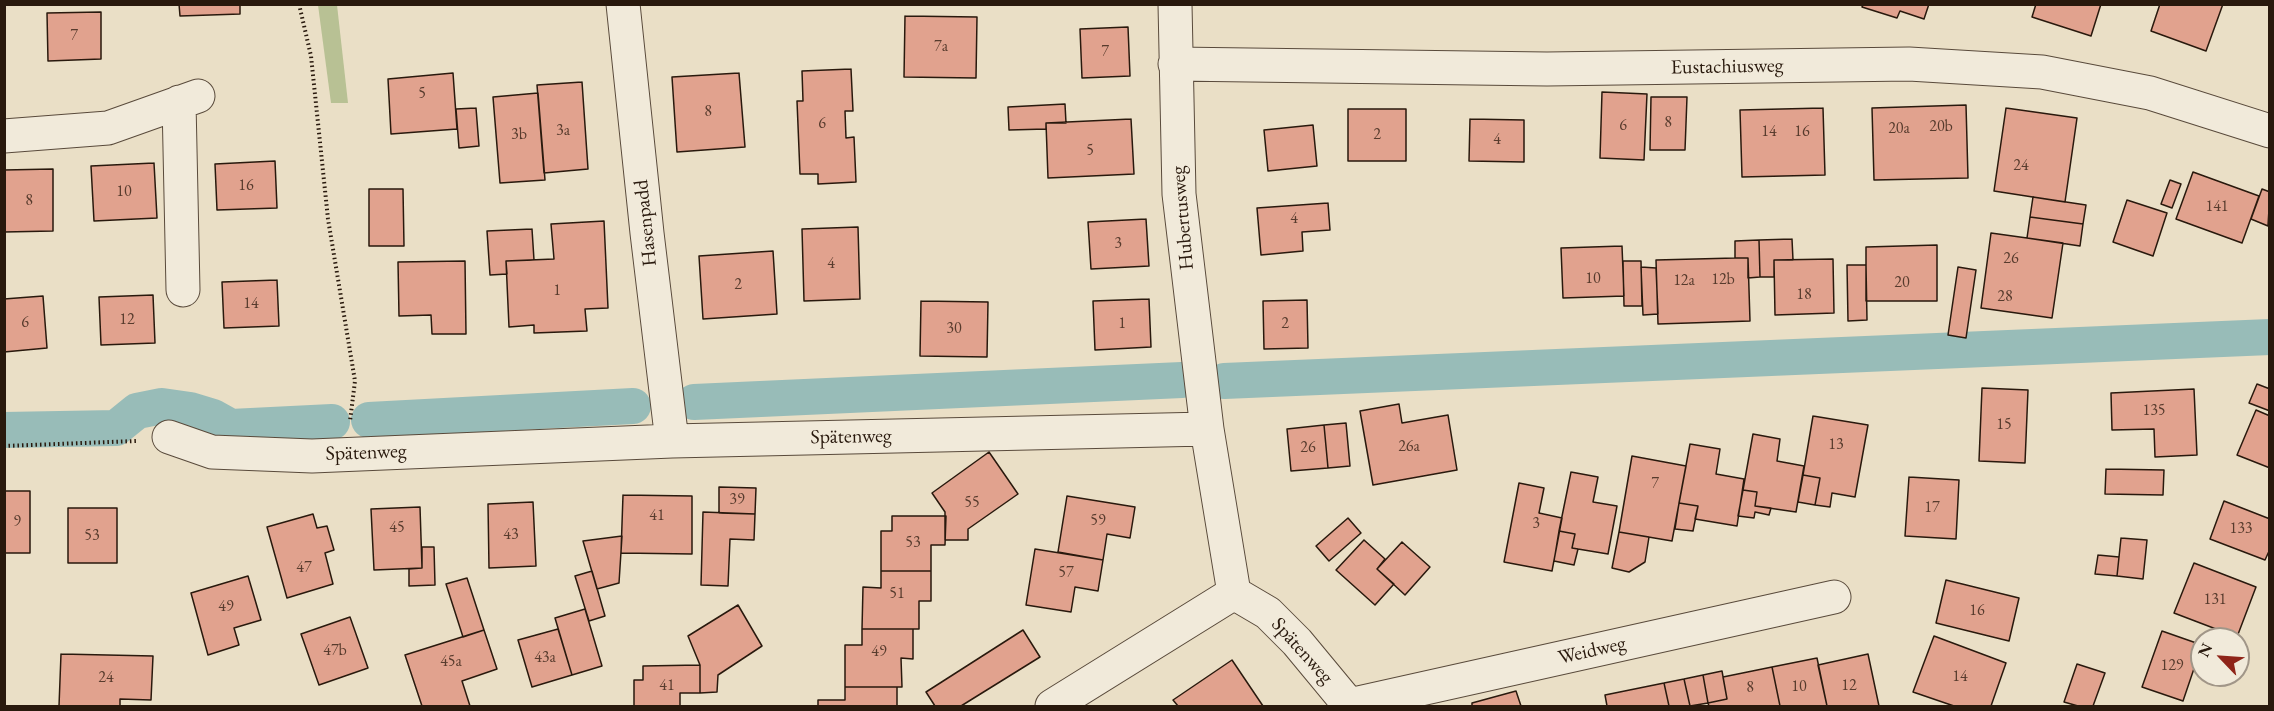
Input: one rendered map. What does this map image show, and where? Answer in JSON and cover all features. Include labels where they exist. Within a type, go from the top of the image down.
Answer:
[{"type":"street","name":"Hasenpadd","points":[[624,4],[647,233],[672,441]]},
{"type":"street","name":"Hubertusweg","points":[[1175,4],[1179,194],[1207,429]]},
{"type":"street","name":"Eustachiusweg","points":[[1175,64],[1546,69],[1909,64],[2052,74],[2150,93],[2270,131]]},
{"type":"street","points":[[4,136],[108,128],[188,99],[183,290]]},
{"type":"street","name":"Spätenweg","points":[[169,437],[212,452],[312,456],[672,441],[1207,429]]},
{"type":"street","points":[[1052,706],[1234,593],[1207,429]]},
{"type":"street","name":"Spätenweg","points":[[1234,593],[1276,620],[1298,642],[1349,706]]},
{"type":"street","name":"Weidweg","points":[[1349,706],[1834,597]]},
{"type":"path","points":[[299,4],[311,56],[328,219],[355,381],[346,454]]},
{"type":"path","points":[[4,446],[112,443],[169,437]]},
{"type":"green space","points":[[318,5],[337,5],[348,103],[331,103]]},
{"type":"building","points":[[179,4],[240,4],[240,14],[180,16]]},
{"type":"building","points":[[1863,4],[1929,4],[1924,19],[1900,11],[1897,18],[1862,7]]},
{"type":"building","points":[[2036,4],[2101,4],[2091,36],[2032,17]]},
{"type":"building","points":[[2160,4],[2223,4],[2206,51],[2151,31]]},
{"type":"building","points":[[101,12],[101,59],[48,61],[47,13]]},
{"type":"building","points":[[905,16],[977,17],[976,78],[904,77]]},
{"type":"building","points":[[1128,27],[1130,76],[1082,78],[1080,29]]},
{"type":"building","points":[[851,69],[853,111],[845,111],[846,138],[854,137],[856,182],[818,184],[818,174],[800,174],[797,101],[803,101],[802,71]]},
{"type":"building","points":[[453,73],[457,129],[391,134],[388,79]]},
{"type":"building","points":[[739,73],[745,147],[677,152],[672,77]]},
{"type":"building","points":[[582,82],[588,169],[544,173],[537,85]]},
{"type":"building","points":[[1602,92],[1647,94],[1644,160],[1600,158]]},
{"type":"building","points":[[538,93],[545,180],[500,183],[493,97]]},
{"type":"building","points":[[1651,97],[1687,97],[1685,150],[1650,150]]},
{"type":"building","points":[[1065,104],[1066,123],[1046,123],[1046,129],[1009,130],[1008,107]]},
{"type":"building","points":[[1966,105],[1968,178],[1874,180],[1872,108]]},
{"type":"building","points":[[476,108],[479,146],[459,148],[456,109]]},
{"type":"building","points":[[1823,108],[1825,175],[1742,177],[1740,110]]},
{"type":"building","points":[[2006,108],[2077,118],[2065,202],[1994,191]]},
{"type":"building","points":[[1348,109],[1406,109],[1406,161],[1348,161]]},
{"type":"building","points":[[1131,119],[1134,174],[1048,178],[1046,123]]},
{"type":"building","points":[[1470,119],[1524,120],[1524,162],[1469,161]]},
{"type":"building","points":[[1313,125],[1317,166],[1268,171],[1264,130]]},
{"type":"building","points":[[275,161],[277,208],[217,210],[215,164]]},
{"type":"building","points":[[154,163],[157,218],[94,221],[91,166]]},
{"type":"building","points":[[53,169],[53,231],[4,232],[4,170]]},
{"type":"building","points":[[2193,172],[2259,196],[2242,243],[2176,219]]},
{"type":"building","points":[[2170,180],[2181,184],[2172,208],[2161,204]]},
{"type":"building","points":[[369,189],[403,189],[404,246],[369,246]]},
{"type":"building","points":[[2262,189],[2270,192],[2268,226],[2251,219]]},
{"type":"building","points":[[2033,197],[2086,205],[2083,224],[2030,217]]},
{"type":"building","points":[[2127,200],[2167,213],[2153,256],[2113,242]]},
{"type":"building","points":[[1328,203],[1330,230],[1302,232],[1303,251],[1261,255],[1257,208]]},
{"type":"building","points":[[2030,217],[2083,224],[2080,246],[2027,238]]},
{"type":"building","points":[[1146,219],[1149,266],[1091,269],[1088,222]]},
{"type":"building","points":[[604,221],[608,308],[585,309],[587,331],[534,333],[534,325],[509,327],[506,261],[554,259],[551,224]]},
{"type":"building","points":[[858,227],[860,299],[804,301],[802,229]]},
{"type":"building","points":[[532,229],[534,260],[506,261],[507,274],[490,275],[487,231]]},
{"type":"building","points":[[1991,233],[2063,243],[2052,318],[1981,308]]},
{"type":"building","points":[[1792,239],[1793,260],[1774,260],[1774,277],[1760,277],[1759,240]]},
{"type":"building","points":[[1759,240],[1760,277],[1748,278],[1748,258],[1735,258],[1735,241]]},
{"type":"building","points":[[1937,245],[1937,301],[1866,301],[1866,247]]},
{"type":"building","points":[[1622,246],[1624,296],[1563,298],[1561,248]]},
{"type":"building","points":[[773,251],[777,314],[703,319],[699,256]]},
{"type":"building","points":[[1748,258],[1750,321],[1658,324],[1656,260]]},
{"type":"building","points":[[1833,259],[1834,313],[1775,315],[1774,260]]},
{"type":"building","points":[[465,261],[466,334],[432,334],[431,315],[399,316],[398,262]]},
{"type":"building","points":[[1623,261],[1641,261],[1642,306],[1624,306]]},
{"type":"building","points":[[1847,265],[1866,265],[1867,320],[1848,321]]},
{"type":"building","points":[[1641,267],[1656,268],[1658,314],[1643,315]]},
{"type":"building","points":[[1958,267],[1976,270],[1966,338],[1948,335]]},
{"type":"building","points":[[277,280],[279,326],[224,328],[222,282]]},
{"type":"building","points":[[153,295],[155,343],[101,345],[99,297]]},
{"type":"building","points":[[43,296],[47,348],[4,352],[4,299]]},
{"type":"building","points":[[1149,299],[1151,347],[1095,350],[1093,301]]},
{"type":"building","points":[[1307,300],[1308,348],[1264,349],[1263,301]]},
{"type":"building","points":[[921,301],[988,302],[987,357],[920,356]]},
{"type":"building","points":[[2257,384],[2270,389],[2270,411],[2249,403]]},
{"type":"building","points":[[1982,388],[2028,390],[2025,463],[1979,461]]},
{"type":"building","points":[[2194,389],[2197,455],[2155,457],[2154,429],[2112,430],[2111,393]]},
{"type":"building","points":[[1399,404],[1402,423],[1448,415],[1457,470],[1373,485],[1360,411]]},
{"type":"building","points":[[2256,410],[2270,416],[2270,468],[2237,455]]},
{"type":"building","points":[[1813,416],[1868,425],[1855,497],[1832,493],[1830,507],[1815,505],[1820,478],[1803,475]]},
{"type":"building","points":[[1346,423],[1350,466],[1328,468],[1324,425]]},
{"type":"building","points":[[1324,425],[1328,468],[1291,471],[1287,429]]},
{"type":"building","points":[[1753,434],[1780,439],[1777,461],[1804,466],[1796,512],[1755,506],[1757,492],[1743,490]]},
{"type":"building","points":[[1690,444],[1720,449],[1716,474],[1744,479],[1737,526],[1695,519],[1698,506],[1679,503]]},
{"type":"building","points":[[989,452],[1018,494],[968,529],[968,540],[945,540],[945,512],[932,493]]},
{"type":"building","points":[[1632,456],[1686,466],[1672,541],[1619,532]]},
{"type":"building","points":[[2106,469],[2164,470],[2163,495],[2105,494]]},
{"type":"building","points":[[1571,472],[1598,477],[1593,502],[1617,506],[1608,554],[1572,548],[1575,534],[1559,531]]},
{"type":"building","points":[[1803,475],[1820,478],[1815,505],[1798,502]]},
{"type":"building","points":[[1909,477],[1959,480],[1956,539],[1905,536]]},
{"type":"building","points":[[1519,483],[1544,488],[1539,513],[1562,518],[1552,571],[1504,562]]},
{"type":"building","points":[[719,487],[756,488],[755,514],[719,513]]},
{"type":"building","points":[[1743,490],[1757,492],[1755,506],[1771,508],[1769,515],[1755,512],[1754,518],[1738,516]]},
{"type":"building","points":[[4,491],[30,491],[30,553],[4,553]]},
{"type":"building","points":[[623,495],[692,496],[692,554],[621,553]]},
{"type":"building","points":[[1067,496],[1135,507],[1130,538],[1107,534],[1103,560],[1058,552]]},
{"type":"building","points":[[2224,501],[2270,519],[2270,549],[2265,560],[2210,539]]},
{"type":"building","points":[[533,502],[536,566],[489,568],[488,504]]},
{"type":"building","points":[[1679,503],[1698,506],[1693,531],[1675,529]]},
{"type":"building","points":[[420,507],[422,568],[374,570],[371,509]]},
{"type":"building","points":[[68,508],[117,508],[117,563],[68,563]]},
{"type":"building","points":[[703,512],[755,514],[754,540],[730,539],[728,586],[701,585]]},
{"type":"building","points":[[313,514],[317,528],[327,526],[334,550],[325,553],[333,584],[287,598],[267,527]]},
{"type":"building","points":[[892,516],[946,516],[945,545],[931,545],[931,571],[881,571],[881,531],[892,531]]},
{"type":"building","points":[[1348,518],[1361,533],[1329,561],[1316,546]]},
{"type":"building","points":[[1559,531],[1575,534],[1572,548],[1578,549],[1574,565],[1554,561]]},
{"type":"building","points":[[1619,532],[1649,537],[1645,562],[1629,572],[1612,568]]},
{"type":"building","points":[[622,536],[619,583],[597,589],[583,541]]},
{"type":"building","points":[[2121,538],[2147,540],[2143,579],[2117,576]]},
{"type":"building","points":[[1364,540],[1385,559],[1377,569],[1394,584],[1375,605],[1336,570]]},
{"type":"building","points":[[1402,542],[1430,567],[1405,595],[1377,569]]},
{"type":"building","points":[[422,547],[434,547],[435,585],[409,586],[409,569],[422,568]]},
{"type":"building","points":[[1035,549],[1103,560],[1098,591],[1075,587],[1071,612],[1026,605]]},
{"type":"building","points":[[2098,555],[2119,557],[2117,576],[2095,574]]},
{"type":"building","points":[[2194,563],[2256,587],[2241,627],[2211,627],[2174,613]]},
{"type":"building","points":[[592,571],[605,616],[589,621],[575,576]]},
{"type":"building","points":[[881,571],[931,571],[931,601],[919,601],[919,629],[862,629],[863,587],[881,588]]},
{"type":"building","points":[[248,576],[261,620],[234,628],[239,645],[208,655],[191,593]]},
{"type":"building","points":[[467,578],[484,630],[463,637],[446,584]]},
{"type":"building","points":[[1946,580],[2019,598],[2009,641],[1936,623]]},
{"type":"building","points":[[738,605],[762,646],[718,675],[717,692],[700,693],[700,665],[688,636]]},
{"type":"building","points":[[585,609],[602,666],[572,675],[555,618]]},
{"type":"building","points":[[350,617],[368,668],[319,685],[301,634]]},
{"type":"building","points":[[558,629],[572,675],[532,687],[518,640]]},
{"type":"building","points":[[862,629],[913,629],[913,659],[901,658],[902,687],[845,687],[845,645],[862,645]]},
{"type":"building","points":[[484,630],[497,669],[462,681],[470,706],[422,706],[405,655]]},
{"type":"building","points":[[1023,630],[1040,657],[961,706],[935,706],[926,692]]},
{"type":"building","points":[[2162,631],[2190,641],[2190,680],[2183,701],[2142,687]]},
{"type":"building","points":[[1934,636],[2006,663],[1991,706],[1954,706],[1913,692]]},
{"type":"building","points":[[61,654],[153,656],[151,700],[120,699],[120,706],[59,706]]},
{"type":"building","points":[[1868,654],[1879,706],[1827,706],[1818,665]]},
{"type":"building","points":[[1817,658],[1827,706],[1780,706],[1772,667]]},
{"type":"building","points":[[1232,660],[1263,706],[1178,706],[1173,700]]},
{"type":"building","points":[[2077,664],[2105,673],[2093,706],[2078,706],[2064,702]]},
{"type":"building","points":[[700,665],[700,693],[680,693],[680,706],[634,706],[634,680],[643,680],[643,666]]},
{"type":"building","points":[[1772,667],[1780,706],[1709,706],[1708,703],[1727,699],[1723,677]]},
{"type":"building","points":[[1722,671],[1727,699],[1708,703],[1703,675]]},
{"type":"building","points":[[1703,675],[1708,703],[1690,706],[1684,679]]},
{"type":"building","points":[[1684,679],[1690,706],[1669,706],[1664,683]]},
{"type":"building","points":[[1664,683],[1669,706],[1607,706],[1605,695]]},
{"type":"building","points":[[845,687],[897,687],[897,706],[818,706],[818,700],[845,700]]},
{"type":"building","points":[[1516,691],[1521,706],[1472,706],[1472,703]]},
{"type":"waterway","points":[[1224,381],[2270,337]]},
{"type":"waterway","points":[[694,402],[1182,380]]},
{"type":"waterway","points":[[4,430],[116,428],[137,411],[162,406],[190,410],[213,417],[231,427],[332,422]]},
{"type":"waterway","points":[[369,420],[633,406]]}]
